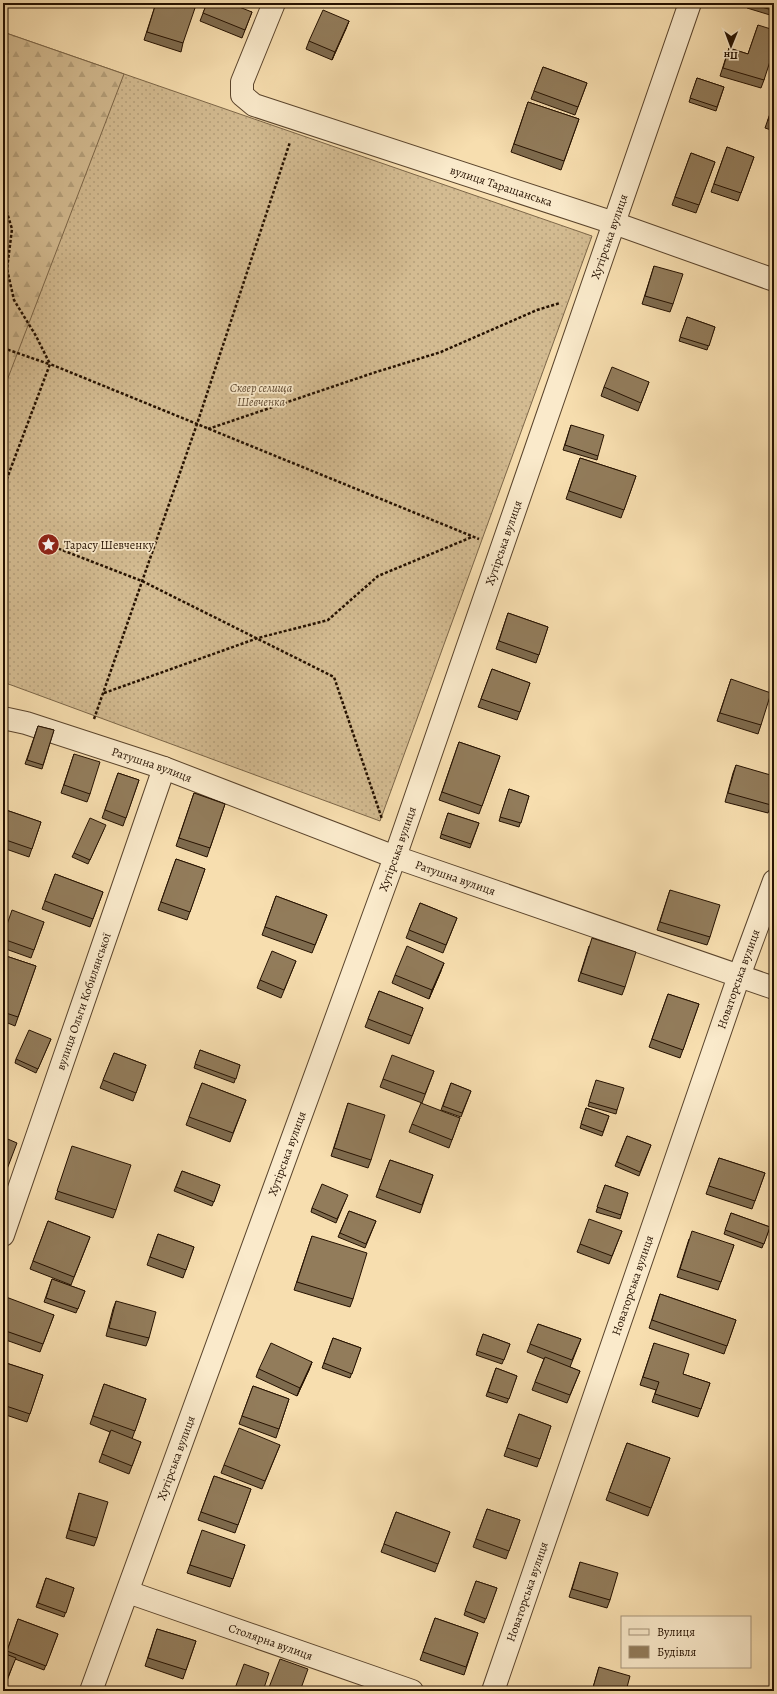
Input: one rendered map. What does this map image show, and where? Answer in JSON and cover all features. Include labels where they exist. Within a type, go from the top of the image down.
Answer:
[{"type":"street","name":"вулиця Таращанська","points":[[274,3],[242,82],[242,95],[254,105],[614,223],[774,280]]},
{"type":"street","name":"Хутірська вулиця","points":[[91,1691],[395,857],[690,3]]},
{"type":"street","name":"Ратушна вулиця","points":[[3,718],[26,722],[164,768],[395,857],[774,988]]},
{"type":"street","name":"вулиця Ольги Кобилянської","points":[[3,1235],[164,768]]},
{"type":"street","name":"Новаторська вулиця","points":[[493,1691],[738,976],[774,881]]},
{"type":"street","name":"Столярна вулиця","points":[[128,1592],[412,1691]]},
{"type":"path","points":[[3,83],[7,54],[4,3]]},
{"type":"path","points":[[86,742],[196,424],[297,120]]},
{"type":"path","points":[[3,183],[5,206],[12,229],[7,269],[14,300],[36,336],[50,364],[3,489]]},
{"type":"path","points":[[3,210],[5,206]]},
{"type":"path","points":[[208,429],[373,373],[441,352],[537,310],[562,303]]},
{"type":"path","points":[[3,348],[50,364],[501,548]]},
{"type":"path","points":[[103,693],[258,638],[328,620],[378,576],[473,537]]},
{"type":"path","points":[[49,545],[142,581],[334,677],[382,820]]},
{"type":"green space","name":"Сквер селища Шевченка","points":[[3,32],[592,236],[380,821],[3,682]]},
{"type":"green space","points":[[3,32],[124,74],[3,391]]},
{"type":"building","points":[[156,3],[179,3],[195,8],[183,43],[147,32]]},
{"type":"building","points":[[207,3],[229,3],[252,12],[245,30],[203,13]]},
{"type":"building","points":[[748,3],[774,3],[772,10]]},
{"type":"building","points":[[323,10],[349,21],[335,52],[309,41]]},
{"type":"building","points":[[758,25],[774,30],[774,49],[764,80],[723,68],[729,48],[748,54]]},
{"type":"building","points":[[543,67],[587,83],[578,107],[534,91]]},
{"type":"building","points":[[697,78],[724,87],[717,107],[690,98]]},
{"type":"building","points":[[528,102],[579,119],[564,161],[514,144]]},
{"type":"building","points":[[774,102],[774,122],[768,120]]},
{"type":"building","points":[[727,147],[754,157],[741,193],[714,184]]},
{"type":"building","points":[[691,153],[715,162],[699,205],[675,197]]},
{"type":"building","points":[[654,266],[683,274],[673,304],[645,296]]},
{"type":"building","points":[[687,317],[715,327],[709,346],[680,337]]},
{"type":"building","points":[[612,367],[649,382],[641,403],[604,387]]},
{"type":"building","points":[[571,425],[604,435],[598,456],[565,445]]},
{"type":"building","points":[[580,458],[636,476],[624,510],[569,491]]},
{"type":"building","points":[[508,613],[548,627],[539,655],[499,641]]},
{"type":"building","points":[[492,669],[530,683],[520,712],[481,699]]},
{"type":"building","points":[[731,679],[771,693],[761,725],[720,713]]},
{"type":"building","points":[[38,726],[54,730],[43,765],[27,760]]},
{"type":"building","points":[[459,742],[500,756],[482,806],[442,792]]},
{"type":"building","points":[[74,754],[100,762],[90,794],[64,785]]},
{"type":"building","points":[[736,765],[774,776],[774,793],[771,805],[728,793]]},
{"type":"building","points":[[118,773],[139,780],[126,818],[105,810]]},
{"type":"building","points":[[509,789],[529,796],[521,823],[500,817]]},
{"type":"building","points":[[194,793],[225,804],[210,848],[179,838]]},
{"type":"building","points":[[3,809],[41,822],[32,849],[3,839]]},
{"type":"building","points":[[448,813],[479,823],[471,844],[441,834]]},
{"type":"building","points":[[90,818],[106,825],[90,860],[74,853]]},
{"type":"building","points":[[176,859],[205,869],[190,912],[161,902]]},
{"type":"building","points":[[55,874],[103,892],[93,919],[45,901]]},
{"type":"building","points":[[670,890],[720,905],[710,937],[660,922]]},
{"type":"building","points":[[276,896],[327,915],[315,945],[265,927]]},
{"type":"building","points":[[420,903],[457,918],[446,945],[409,930]]},
{"type":"building","points":[[12,910],[44,922],[34,950],[3,939]]},
{"type":"building","points":[[592,938],[636,952],[625,987],[581,973]]},
{"type":"building","points":[[407,946],[444,963],[432,990],[395,975]]},
{"type":"building","points":[[272,951],[296,961],[284,990],[260,980]]},
{"type":"building","points":[[3,955],[36,966],[18,1017],[3,1012]]},
{"type":"building","points":[[379,991],[423,1008],[412,1036],[368,1019]]},
{"type":"building","points":[[668,994],[699,1004],[683,1050],[652,1039]]},
{"type":"building","points":[[29,1030],[51,1039],[38,1069],[16,1059]]},
{"type":"building","points":[[200,1050],[240,1065],[236,1079],[195,1064]]},
{"type":"building","points":[[114,1053],[146,1065],[136,1093],[103,1080]]},
{"type":"building","points":[[392,1055],[434,1071],[425,1094],[383,1079]]},
{"type":"building","points":[[596,1080],[624,1088],[617,1110],[589,1102]]},
{"type":"building","points":[[202,1083],[246,1100],[233,1133],[189,1117]]},
{"type":"building","points":[[451,1083],[471,1091],[462,1113],[443,1106]]},
{"type":"building","points":[[348,1103],[385,1115],[371,1160],[334,1148]]},
{"type":"building","points":[[421,1103],[460,1118],[452,1140],[412,1124]]},
{"type":"building","points":[[586,1108],[609,1116],[603,1132],[581,1124]]},
{"type":"building","points":[[627,1136],[651,1145],[640,1172],[617,1162]]},
{"type":"building","points":[[3,1137],[17,1143],[4,1177],[3,1176]]},
{"type":"building","points":[[72,1146],[131,1165],[116,1210],[57,1191]]},
{"type":"building","points":[[719,1158],[765,1173],[755,1201],[709,1186]]},
{"type":"building","points":[[390,1160],[433,1175],[422,1205],[379,1189]]},
{"type":"building","points":[[182,1171],[220,1185],[214,1202],[176,1187]]},
{"type":"building","points":[[322,1184],[348,1195],[337,1219],[312,1208]]},
{"type":"building","points":[[605,1185],[628,1193],[621,1215],[597,1207]]},
{"type":"building","points":[[349,1211],[376,1221],[366,1244],[340,1233]]},
{"type":"building","points":[[731,1213],[770,1227],[764,1244],[725,1230]]},
{"type":"building","points":[[589,1219],[622,1231],[612,1256],[580,1244]]},
{"type":"building","points":[[48,1221],[90,1237],[74,1277],[33,1261]]},
{"type":"building","points":[[692,1231],[734,1245],[721,1282],[680,1269]]},
{"type":"building","points":[[158,1234],[194,1247],[186,1270],[150,1257]]},
{"type":"building","points":[[312,1236],[367,1253],[353,1299],[297,1282]]},
{"type":"building","points":[[52,1279],[85,1291],[78,1309],[46,1298]]},
{"type":"building","points":[[660,1294],[736,1320],[727,1346],[652,1320]]},
{"type":"building","points":[[6,1297],[54,1315],[43,1344],[3,1330],[3,1305]]},
{"type":"building","points":[[116,1301],[156,1312],[149,1338],[109,1328]]},
{"type":"building","points":[[538,1324],[581,1339],[572,1360],[530,1344]]},
{"type":"building","points":[[483,1334],[510,1344],[504,1360],[477,1351]]},
{"type":"building","points":[[333,1338],[361,1348],[352,1374],[324,1363]]},
{"type":"building","points":[[271,1343],[312,1362],[300,1388],[259,1369]]},
{"type":"building","points":[[654,1343],[689,1354],[683,1374],[710,1383],[701,1409],[655,1394],[659,1382],[643,1377]]},
{"type":"building","points":[[545,1357],[580,1371],[570,1395],[535,1382]]},
{"type":"building","points":[[3,1362],[43,1375],[30,1414],[3,1405]]},
{"type":"building","points":[[496,1368],[517,1376],[509,1399],[488,1392]]},
{"type":"building","points":[[104,1384],[146,1399],[135,1431],[93,1416]]},
{"type":"building","points":[[253,1386],[289,1399],[279,1429],[242,1416]]},
{"type":"building","points":[[519,1414],[551,1426],[540,1459],[507,1448]]},
{"type":"building","points":[[239,1428],[280,1445],[265,1481],[224,1465]]},
{"type":"building","points":[[111,1430],[141,1442],[132,1466],[102,1454]]},
{"type":"building","points":[[627,1443],[670,1458],[651,1508],[609,1492]]},
{"type":"building","points":[[214,1476],[251,1489],[238,1525],[201,1512]]},
{"type":"building","points":[[79,1493],[108,1502],[97,1538],[69,1530]]},
{"type":"building","points":[[487,1509],[520,1520],[509,1551],[476,1539]]},
{"type":"building","points":[[396,1512],[450,1532],[438,1564],[384,1544]]},
{"type":"building","points":[[202,1530],[245,1545],[233,1579],[190,1565]]},
{"type":"building","points":[[580,1562],[618,1573],[610,1600],[572,1589]]},
{"type":"building","points":[[46,1578],[74,1588],[66,1613],[38,1603]]},
{"type":"building","points":[[476,1581],[497,1588],[486,1619],[465,1611]]},
{"type":"building","points":[[435,1618],[478,1633],[466,1667],[423,1652]]},
{"type":"building","points":[[18,1619],[58,1634],[46,1666],[7,1651]]},
{"type":"building","points":[[157,1629],[196,1641],[186,1670],[148,1658]]},
{"type":"building","points":[[3,1653],[16,1658],[8,1677],[3,1675]]},
{"type":"building","points":[[280,1659],[308,1669],[300,1691],[268,1690]]},
{"type":"building","points":[[244,1664],[269,1673],[263,1691],[234,1691]]},
{"type":"building","points":[[599,1667],[630,1676],[626,1691],[592,1691]]},
{"type":"place","name":"Тарасу Шевченку","points":[[49,545]]}]
